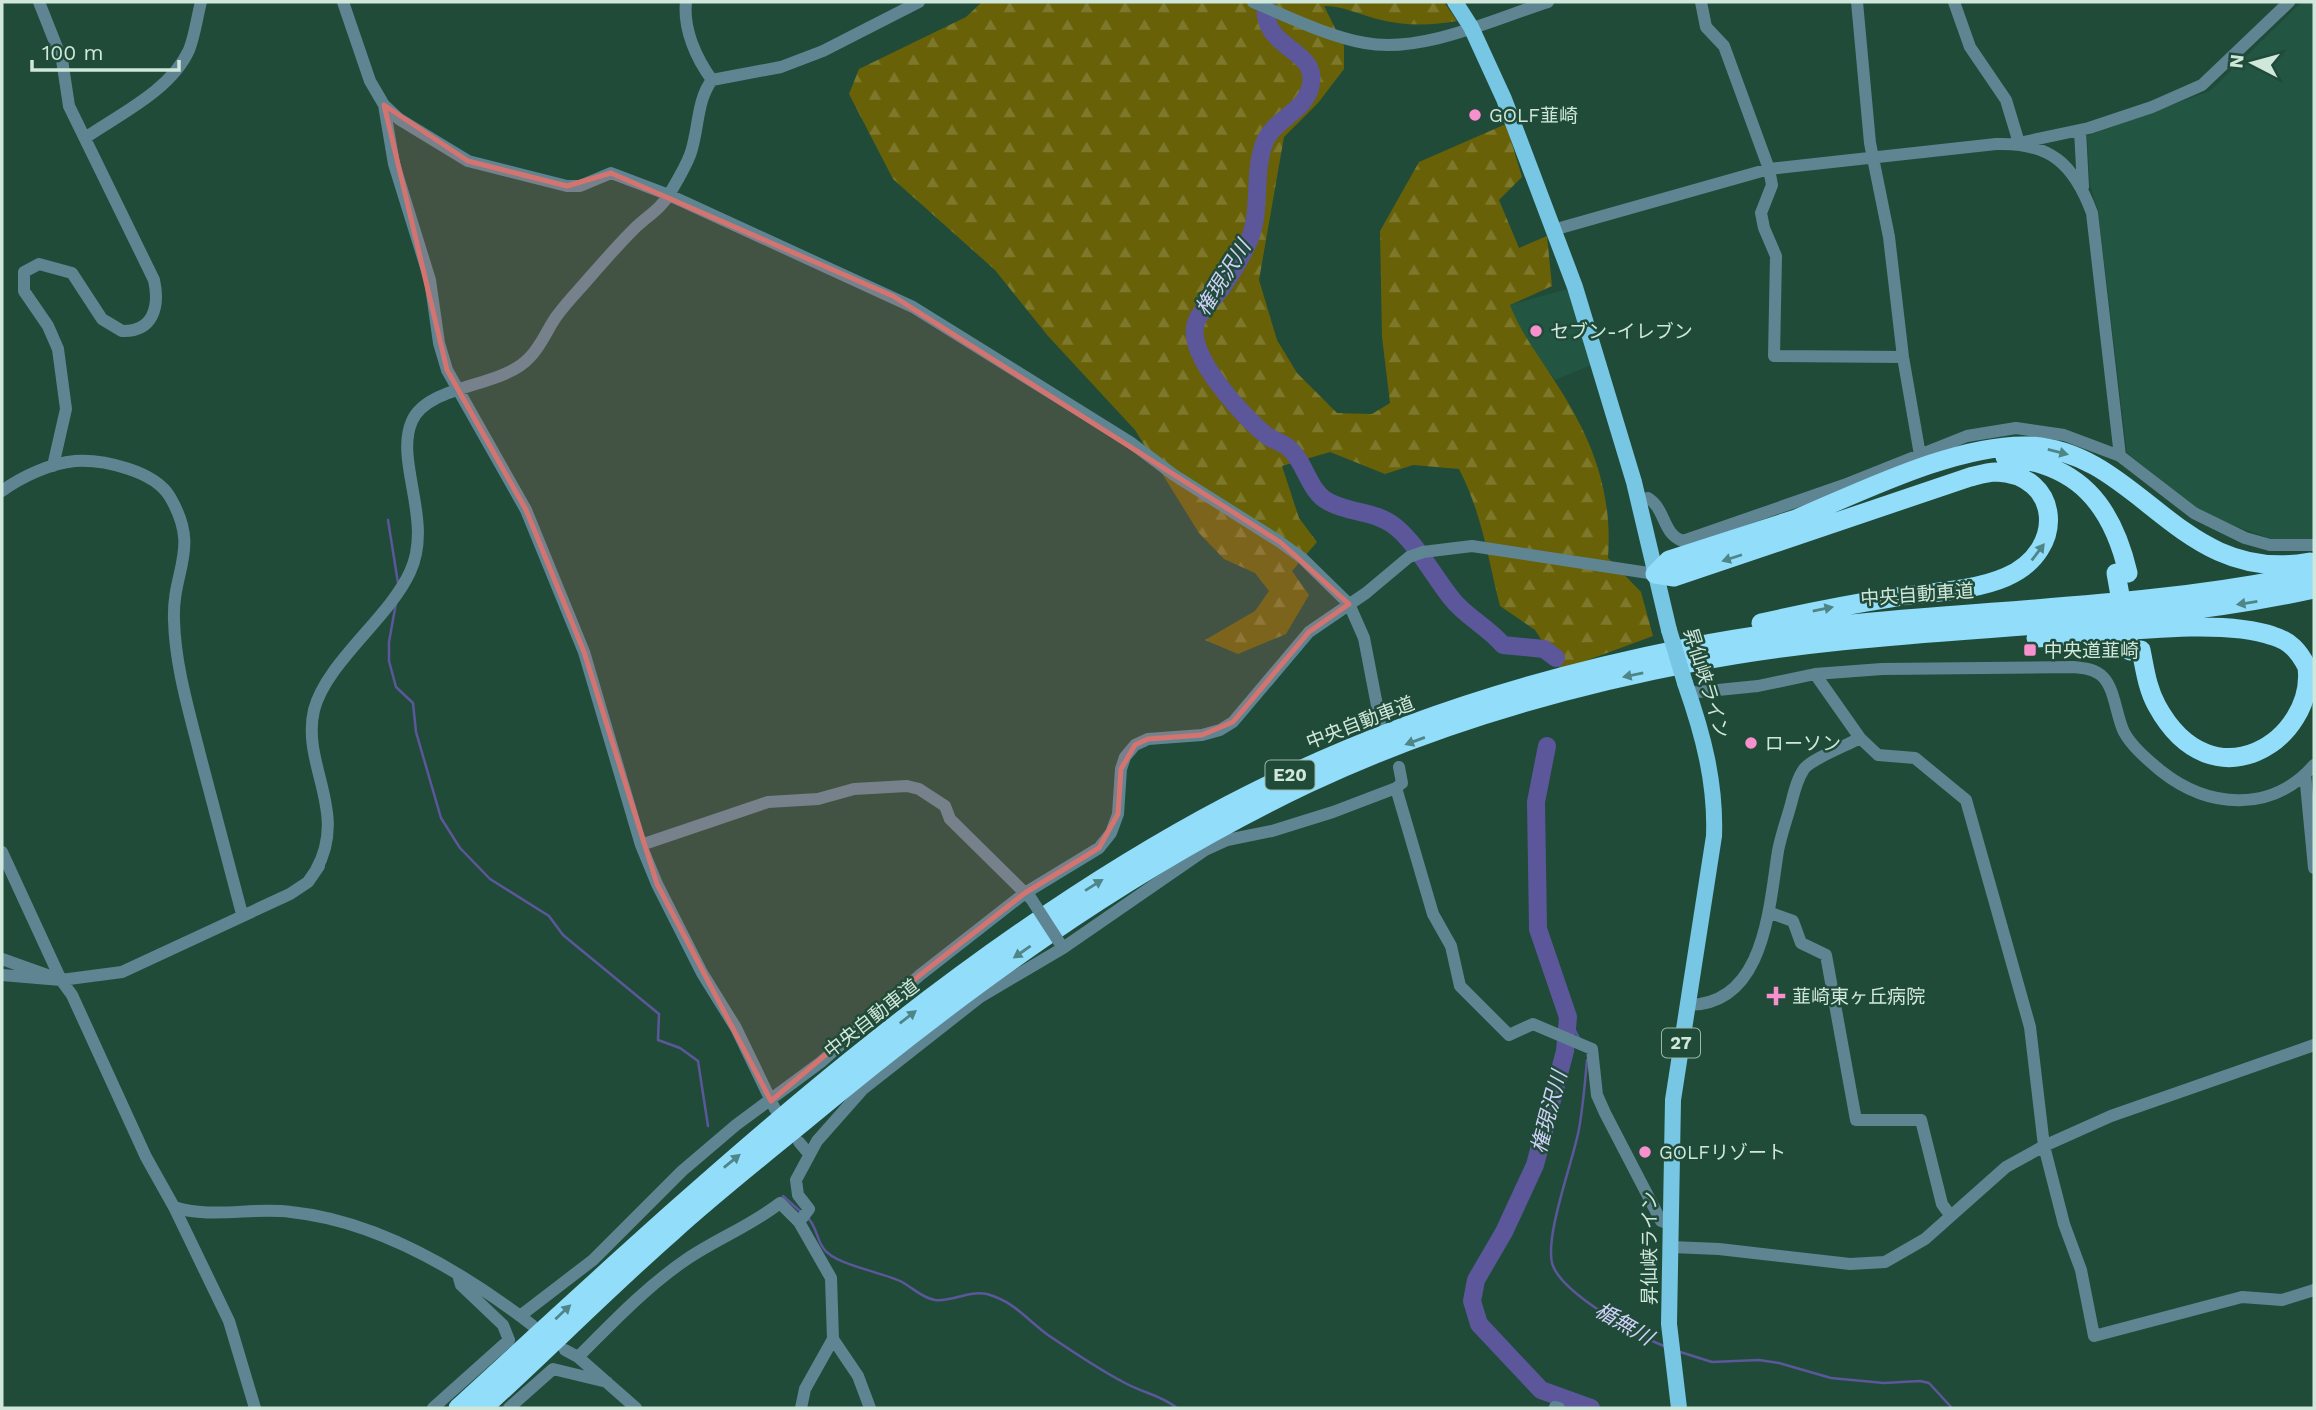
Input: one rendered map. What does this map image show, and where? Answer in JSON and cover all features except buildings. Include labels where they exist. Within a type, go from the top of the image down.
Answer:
[{"type":"highway","points":[[1787,532],[1926,467],[1986,447],[2031,446],[2060,451],[2092,463],[2194,540],[2216,551],[2269,564],[2289,565],[2314,561]]},
{"type":"highway","points":[[1737,655],[2220,628],[2253,631],[2290,642],[2311,674],[2313,697],[2306,718],[2297,731],[2277,748],[2240,760],[2223,758],[2193,747],[2170,724],[2157,706],[2147,683],[2136,650],[2122,573],[2091,512],[2073,491],[2053,478],[2022,466],[1995,464],[1959,471],[1787,532]]},
{"type":"highway","points":[[1638,657],[1731,629],[2004,578],[2037,556],[2047,540],[2049,524],[2046,503],[2031,485],[2013,475],[1996,472],[1970,477],[1787,532],[1669,560],[1655,574]]},
{"type":"highway","name":"中央自動車道","points":[[458,1408],[690,1196],[917,1010],[1084,891],[1227,806],[1304,768],[1379,737],[1501,695],[1638,657],[1843,622],[2152,600],[2216,592],[2314,573]]},
{"type":"highway","name":"中央自動車道","points":[[483,1408],[673,1231],[861,1074],[966,992],[1153,866],[1312,782],[1421,739],[1571,689],[1737,655],[1911,632],[2153,615],[2254,602],[2314,589]]},
{"type":"highway","points":[[2136,650],[2136,683],[2159,726],[2178,748],[2206,764],[2248,769],[2277,760],[2303,740]]},
{"type":"main road","name":"昇仙峡ライン","points":[[1455,2],[1471,27],[1504,99],[1599,362],[1639,501],[1669,629],[1713,778],[1714,836],[1673,1100],[1670,1324],[1679,1408]]},
{"type":"street","points":[[39,2],[62,60],[69,106],[154,280],[156,307],[153,318],[144,327],[122,331],[102,319],[72,273],[39,264],[24,272],[24,292],[48,326],[58,349],[66,409],[53,466]]},
{"type":"street","points":[[85,138],[156,89],[172,74],[190,48],[201,2]]},
{"type":"street","points":[[344,2],[370,81],[384,105],[399,119],[468,161],[567,186],[580,186],[611,173],[669,195],[913,307],[1130,442],[1174,475],[1280,542],[1302,558],[1349,604],[1364,638],[1380,721]]},
{"type":"street","points":[[685,2],[689,33],[701,66],[712,79]]},
{"type":"street","points":[[2,975],[61,981],[122,972],[290,894],[308,882],[328,846],[328,823],[311,733],[315,708],[333,675],[386,608],[411,571],[418,538],[417,504],[407,453],[408,430],[414,416],[425,405],[457,390],[508,374],[523,365],[587,280],[669,195],[690,155],[704,90],[712,79],[781,67],[823,51],[919,2]]},
{"type":"street","points":[[1253,2],[1367,44],[1418,43],[1548,2]]},
{"type":"street","points":[[1701,2],[1706,27],[1724,46],[1769,169],[1772,185],[1761,213],[1764,228],[1776,256],[1774,356],[1903,356]]},
{"type":"street","points":[[1857,2],[1873,156],[1889,237],[1903,356],[1920,455]]},
{"type":"street","points":[[1954,2],[1970,47],[2006,100],[2019,143]]},
{"type":"street","points":[[1553,230],[1769,169],[1873,156],[2019,143],[2080,130],[2152,107],[2203,85],[2289,2]]},
{"type":"street","points":[[384,105],[394,163],[430,280],[439,343],[457,390],[526,510],[584,652],[641,845],[657,884],[691,952],[736,1028],[773,1105]]},
{"type":"street","points":[[2080,130],[2083,187]]},
{"type":"street","points":[[2019,143],[2046,152],[2070,168],[2083,187],[2092,213],[2120,456]]},
{"type":"street","points":[[1639,501],[1648,498],[1656,503],[1670,533],[1683,541],[1843,485],[1968,436],[2015,428],[2064,435],[2120,456],[2194,513],[2228,530],[2270,545],[2314,545]]},
{"type":"street","points":[[2,490],[53,466],[76,461],[120,467],[144,474],[168,494],[183,524],[186,550],[175,595],[174,621],[181,671],[242,914]]},
{"type":"street","points":[[520,1316],[593,1260],[682,1171],[736,1125],[773,1105],[919,975],[1027,895],[1093,852],[1111,833],[1118,814],[1121,769],[1125,757],[1135,745],[1148,739],[1202,735],[1226,726],[1309,632],[1409,557],[1423,552],[1472,545],[1655,574]]},
{"type":"street","points":[[1686,688],[1758,686],[1815,674],[1971,666],[2092,670],[2105,679],[2125,733],[2147,760],[2193,792],[2236,802],[2257,800],[2277,794],[2310,770]]},
{"type":"street","points":[[1815,674],[1860,738],[1878,755],[1915,758],[1966,800],[2030,1027],[2044,1146],[2064,1224],[2081,1270],[2094,1336],[2242,1297],[2282,1300],[2314,1290]]},
{"type":"street","points":[[1687,1005],[1716,1002],[1737,985],[1760,949],[1771,912],[1779,849],[1797,781],[1805,767],[1860,738]]},
{"type":"street","points":[[799,1222],[809,1209],[798,1195],[796,1180],[809,1154],[863,1089],[907,1052],[980,998],[1205,850],[1227,840],[1272,831],[1333,812],[1396,788],[1402,783],[1399,767]]},
{"type":"street","points":[[2310,770],[2314,868]]},
{"type":"street","points":[[641,845],[768,802],[818,799],[854,789],[907,786],[919,789],[945,806],[950,819],[1027,895],[1062,946]]},
{"type":"street","points":[[1396,788],[1433,914],[1451,946],[1460,986],[1509,1035],[1533,1024],[1592,1049],[1596,1061],[1598,1095],[1605,1113],[1661,1221],[1670,1224]]},
{"type":"street","points":[[2,852],[61,981],[72,995],[146,1157],[174,1207],[229,1321],[255,1408]]},
{"type":"street","points":[[1771,912],[1793,921],[1801,943],[1826,956],[1856,1120],[1921,1120],[1942,1204],[1950,1215]]},
{"type":"street","points":[[2,959],[61,981]]},
{"type":"street","points":[[1671,1247],[1802,1257],[1850,1265],[1885,1262],[1925,1239],[2006,1167],[2044,1146],[2111,1116],[2314,1045]]},
{"type":"street","points":[[799,1142],[809,1154]]},
{"type":"street","points":[[578,1357],[623,1311],[688,1258],[752,1224],[780,1203],[799,1222],[831,1278],[833,1339],[805,1389],[801,1408]]},
{"type":"street","points":[[174,1207],[197,1211],[288,1211],[315,1215],[400,1244],[457,1274],[531,1325]]},
{"type":"street","points":[[433,1408],[509,1340],[503,1325],[461,1285],[457,1274]]},
{"type":"street","points":[[833,1339],[858,1376],[870,1408]]},
{"type":"street","points":[[565,1350],[578,1357],[636,1408]]},
{"type":"street","points":[[509,1408],[552,1369],[607,1382]]},
{"type":"highlighted area","points":[[384,105],[468,161],[567,186],[611,173],[893,296],[1280,542],[1349,604],[1309,632],[1233,722],[1202,735],[1148,739],[1135,745],[1121,769],[1118,814],[1099,848],[1025,893],[920,975],[771,1101],[657,884],[584,652],[526,510],[447,370]]},
{"type":"shaded area","points":[[2302,2],[2314,2],[2314,539],[2271,539],[2227,523],[2197,508],[2127,453],[2098,210],[2090,185],[2087,136],[2210,91]]},
{"type":"shaded area","points":[[1575,287],[1599,362],[1555,380],[1520,332],[1510,305]]},
{"type":"green space","points":[[982,2],[1444,2],[1457,21],[1397,23],[1324,6],[1344,46],[1344,69],[1318,103],[1284,137],[1259,280],[1277,340],[1297,373],[1337,413],[1372,414],[1390,403],[1382,337],[1380,231],[1419,162],[1506,124],[1522,177],[1499,200],[1519,248],[1547,236],[1552,286],[1510,305],[1589,443],[1597,464],[1607,509],[1608,558],[1641,592],[1653,636],[1561,670],[1535,630],[1500,606],[1479,519],[1459,469],[1413,465],[1385,474],[1330,452],[1282,466],[1299,518],[1317,542],[1292,571],[1309,595],[1286,634],[1238,654],[1205,640],[1255,611],[1269,591],[1255,573],[1224,559],[1199,533],[1135,430],[1048,336],[995,270],[893,179],[849,94],[859,69],[966,17]]},
{"type":"waterway","name":"権現沢川","points":[[1266,2],[1266,18],[1272,31],[1307,64],[1311,75],[1310,88],[1302,103],[1276,126],[1266,139],[1259,163],[1254,226],[1241,258],[1196,322],[1195,340],[1200,354],[1220,386],[1244,415],[1266,435],[1295,454],[1322,497],[1337,506],[1381,518],[1397,528],[1458,605],[1503,645],[1544,649],[1556,658]]},
{"type":"waterway","points":[[388,520],[398,583]]},
{"type":"waterway","points":[[396,603],[389,642],[389,661],[396,687],[413,703],[416,732],[441,818],[460,848],[490,879],[549,916],[563,935],[659,1014],[658,1040],[680,1048],[698,1061],[708,1126]]},
{"type":"waterway","name":"権現沢川","points":[[1547,746],[1536,802],[1538,929],[1568,1017],[1565,1051],[1535,1165],[1504,1232],[1476,1280],[1472,1301],[1479,1324],[1541,1390],[1591,1408]]},
{"type":"waterway","name":"楯無川","points":[[1568,1017],[1579,1038]]},
{"type":"waterway","name":"楯無川","points":[[1587,1060],[1579,1129],[1555,1219],[1551,1254],[1553,1266],[1571,1289],[1586,1301],[1636,1333],[1664,1346]]},
{"type":"waterway","points":[[783,1196],[801,1212]]},
{"type":"waterway","points":[[807,1217],[824,1249],[838,1260],[894,1278],[930,1299],[942,1300],[980,1293],[997,1297],[1095,1366],[1177,1408]]},
{"type":"waterway","name":"楯無川","points":[[1677,1351],[1712,1362],[1759,1360],[1779,1363],[1831,1378],[1884,1383],[1920,1381],[1929,1383],[1952,1408]]},
{"type":"place","name":"GOLF韮崎","points":[[1475,115]]},
{"type":"place","name":"セブン-イレブン","points":[[1536,331]]},
{"type":"place","name":"中央道韮崎","points":[[2030,650]]},
{"type":"place","name":"ローソン","points":[[1751,743]]},
{"type":"place","name":"韮崎東ヶ丘病院","points":[[1776,996]]},
{"type":"place","name":"GOLFリゾート","points":[[1645,1152]]}]
